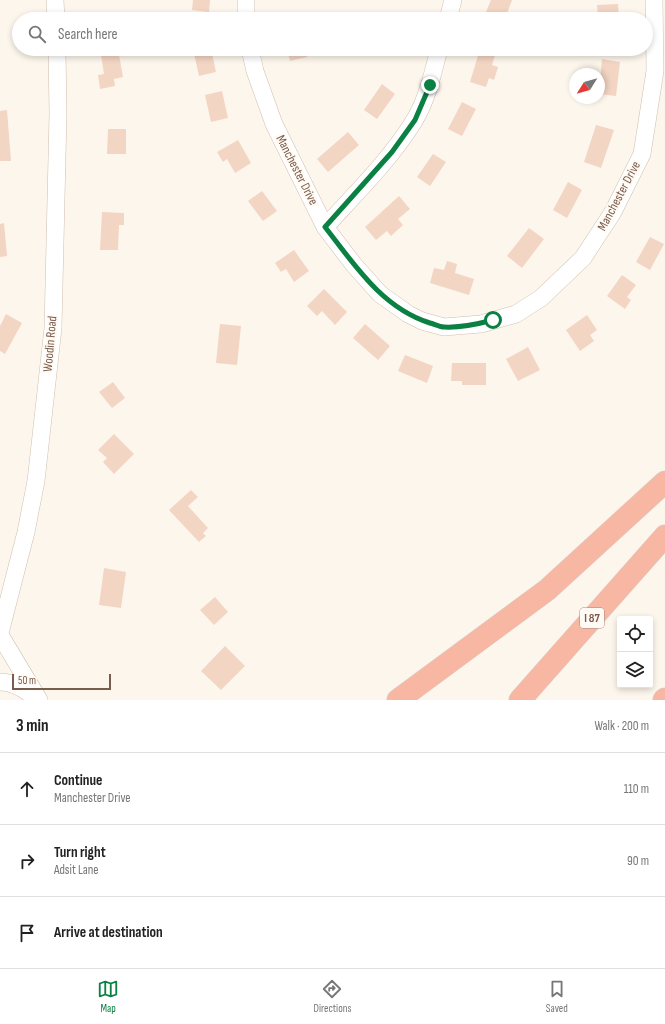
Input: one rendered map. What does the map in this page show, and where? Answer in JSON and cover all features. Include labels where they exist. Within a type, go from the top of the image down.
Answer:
[{"type":"highway","points":[[398,700],[547,590],[665,482]]},
{"type":"highway","name":"I 87","points":[[520,700],[665,536]]},
{"type":"street","points":[[55,0],[56,12]]},
{"type":"street","points":[[246,0],[246,12]]},
{"type":"street","points":[[450,12],[453,0]]},
{"type":"street","name":"Manchester Drive","points":[[252,56],[255,71],[274,124],[325,227],[380,294],[408,314],[422,321],[444,327],[481,324],[516,314],[541,298],[583,258],[613,212],[642,154],[655,71],[660,52],[654,0]]},
{"type":"street","name":"Woodin Road","points":[[0,634],[19,562],[36,481],[53,328],[58,114],[57,56]]},
{"type":"street","points":[[325,227],[392,152],[415,120],[430,85],[438,56]]},
{"type":"street","points":[[0,578],[6,576],[19,562]]},
{"type":"street","points":[[0,634],[39,700]]},
{"type":"street","points":[[0,682],[14,684],[26,690],[39,700]]},
{"type":"building","points":[[193,0],[210,0],[209,12],[192,10]]},
{"type":"building","points":[[491,0],[512,0],[508,12],[486,12]]},
{"type":"building","points":[[618,4],[619,12],[598,12],[597,5]]},
{"type":"building","points":[[101,56],[119,56],[123,77],[114,79],[115,86],[100,89],[98,75],[104,74]]},
{"type":"building","points":[[195,56],[213,56],[216,72],[199,76]]},
{"type":"building","points":[[289,56],[307,56],[307,57],[290,61]]},
{"type":"building","points":[[478,56],[495,56],[492,65],[498,67],[494,80],[489,78],[486,87],[470,82]]},
{"type":"building","points":[[602,59],[620,62],[616,96],[605,95],[605,68],[601,68]]},
{"type":"building","points":[[382,84],[395,94],[377,119],[364,110]]},
{"type":"building","points":[[222,91],[228,118],[211,122],[205,95]]},
{"type":"building","points":[[462,102],[476,109],[462,136],[448,129]]},
{"type":"building","points":[[7,110],[11,161],[0,161],[0,111]]},
{"type":"building","points":[[596,125],[614,130],[601,168],[584,162]]},
{"type":"building","points":[[108,129],[126,129],[126,154],[107,154]]},
{"type":"building","points":[[348,132],[359,145],[328,172],[317,159]]},
{"type":"building","points":[[238,140],[251,163],[235,173],[227,159],[223,162],[217,152]]},
{"type":"building","points":[[433,154],[446,162],[430,186],[417,177]]},
{"type":"building","points":[[568,182],[582,190],[567,218],[553,210]]},
{"type":"building","points":[[262,191],[277,211],[263,221],[248,201]]},
{"type":"building","points":[[399,196],[410,209],[398,219],[403,225],[391,236],[387,231],[376,240],[365,227]]},
{"type":"building","points":[[102,212],[124,213],[124,225],[119,225],[118,250],[100,250]]},
{"type":"building","points":[[4,223],[7,256],[0,257],[0,224]]},
{"type":"building","points":[[529,228],[544,239],[522,268],[507,256]]},
{"type":"building","points":[[650,237],[664,244],[650,270],[636,262]]},
{"type":"building","points":[[294,250],[309,271],[294,282],[286,269],[281,272],[275,263]]},
{"type":"building","points":[[447,261],[457,264],[455,273],[474,279],[469,295],[430,283],[434,268],[444,270]]},
{"type":"building","points":[[622,275],[636,285],[627,297],[631,300],[625,309],[607,296]]},
{"type":"building","points":[[324,289],[347,312],[335,325],[322,311],[317,316],[307,306]]},
{"type":"building","points":[[6,314],[22,323],[5,354],[0,351],[0,326]]},
{"type":"building","points":[[587,315],[597,330],[590,335],[594,341],[580,351],[566,330]]},
{"type":"building","points":[[220,324],[241,326],[237,365],[216,363]]},
{"type":"building","points":[[365,324],[390,346],[378,360],[353,338]]},
{"type":"building","points":[[528,347],[540,370],[518,381],[506,359]]},
{"type":"building","points":[[405,355],[433,366],[427,383],[398,371]]},
{"type":"building","points":[[452,363],[486,363],[486,385],[462,385],[462,381],[451,381]]},
{"type":"building","points":[[113,382],[125,398],[112,408],[99,392]]},
{"type":"building","points":[[114,434],[134,454],[114,474],[103,462],[107,458],[98,450]]},
{"type":"building","points":[[191,490],[198,497],[188,506],[208,528],[203,533],[206,536],[199,542],[169,510]]},
{"type":"building","points":[[104,568],[126,572],[121,608],[99,605]]},
{"type":"building","points":[[215,597],[228,612],[214,625],[200,610]]},
{"type":"building","points":[[225,646],[245,666],[221,690],[201,671]]},
{"type":"route","points":[[430,85],[415,120],[392,152],[325,227],[354,265],[380,294],[408,314],[422,321],[444,327],[481,324],[493,320]]}]
